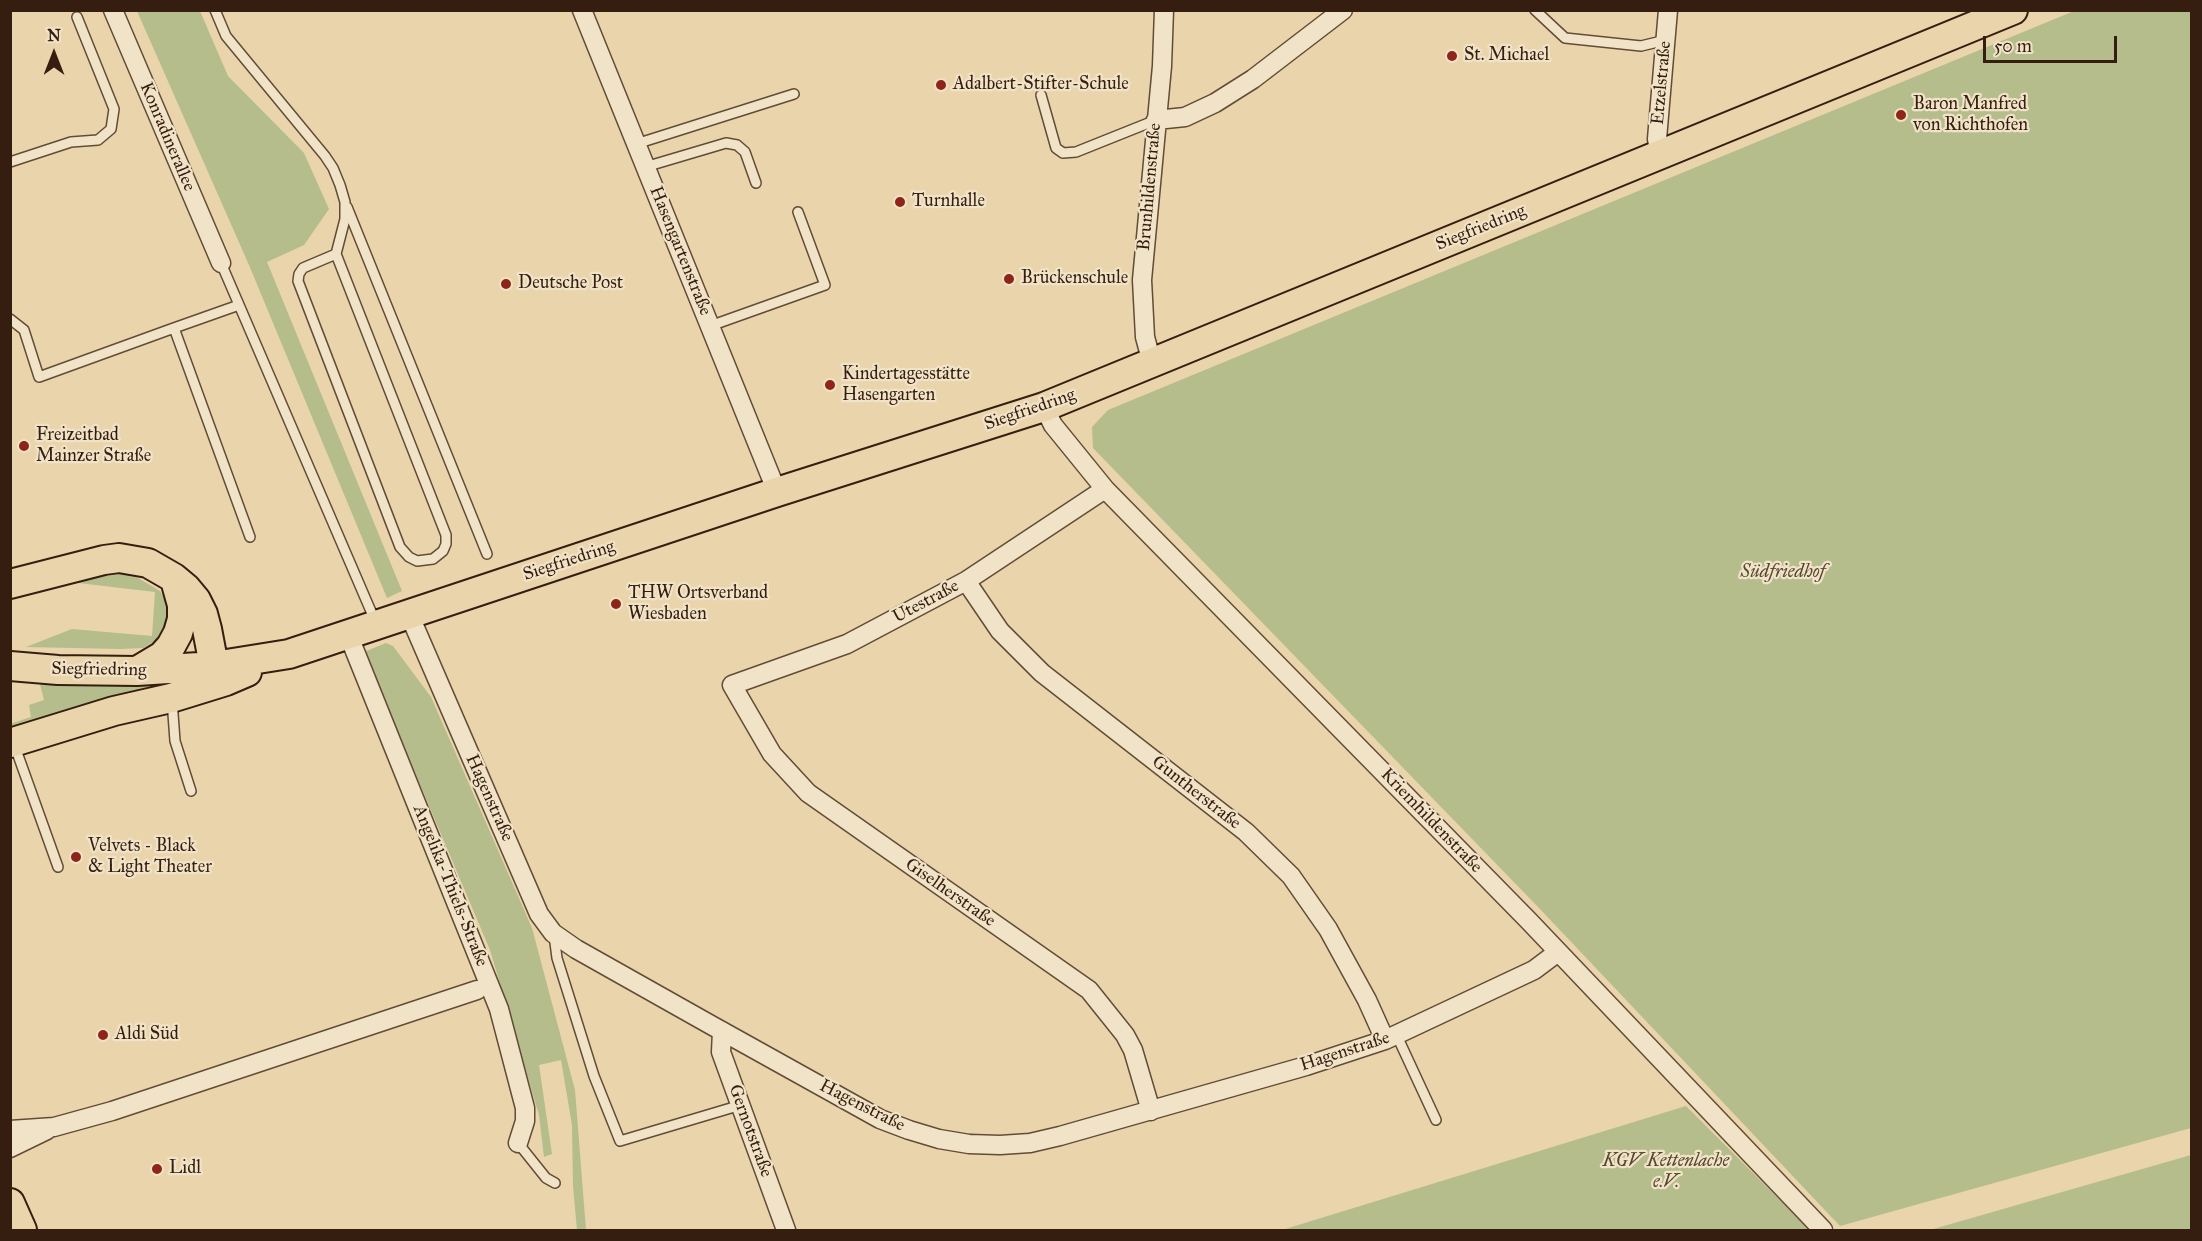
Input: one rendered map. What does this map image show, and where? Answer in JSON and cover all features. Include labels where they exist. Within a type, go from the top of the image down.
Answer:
[{"type":"main road","name":"Siegfriedring","points":[[10,666],[58,670],[137,671],[214,666],[289,654],[777,492],[1044,407],[2013,10]]},
{"type":"main road","points":[[10,584],[104,560],[119,558],[148,563],[186,588],[203,614],[214,666]]},
{"type":"main road","points":[[137,671],[162,656],[178,633],[182,619],[182,605],[180,591],[174,578]]},
{"type":"main road","points":[[12,742],[114,711],[171,698],[226,681],[289,654]]},
{"type":"main road","points":[[10,1203],[22,1230]]},
{"type":"street","name":"Konradinerallee","points":[[113,10],[221,263]]},
{"type":"street","name":"Hasengartenstraße","points":[[582,10],[777,492]]},
{"type":"street","name":"Brunhildenstraße","points":[[1152,363],[1145,337],[1142,280],[1162,66],[1164,10]]},
{"type":"street","name":"Etzelstraße","points":[[1660,155],[1657,134],[1668,10]]},
{"type":"street","points":[[1156,120],[1185,117],[1215,103],[1253,79],[1334,14]]},
{"type":"street","name":"Kriemhildenstraße","points":[[1044,407],[1053,425],[1105,489],[1558,951],[1823,1230]]},
{"type":"street","name":"Utestraße","points":[[732,685],[847,644],[966,581],[1105,489]]},
{"type":"street","name":"Guntherstraße","points":[[966,581],[1000,631],[1042,673],[1246,832],[1291,876],[1328,929],[1391,1038]]},
{"type":"street","name":"Hagenstraße","points":[[409,614],[539,914],[553,933],[576,949],[880,1119],[909,1131],[939,1139],[989,1145],[1030,1143],[1151,1111],[1306,1066],[1391,1038],[1534,970],[1558,951]]},
{"type":"street","name":"Angelika-Thiels-Straße","points":[[348,634],[497,1002],[525,1108],[525,1121],[518,1143]]},
{"type":"street","name":"Giselherstraße","points":[[732,685],[772,754],[808,793],[1089,990],[1125,1035],[1133,1050],[1151,1111]]},
{"type":"street","name":"Angelika-Thiels-Straße","points":[[10,1148],[54,1127],[112,1111],[477,990]]},
{"type":"street","name":"Gernotstraße","points":[[722,1031],[721,1052],[786,1230]]},
{"type":"street","name":"Angelika-Thiels-Straße","points":[[10,1130],[54,1127]]},
{"type":"lane","points":[[214,10],[226,36],[333,168],[487,554]]},
{"type":"lane","points":[[1536,10],[1564,38],[1641,46],[1666,40]]},
{"type":"lane","points":[[10,162],[71,142],[98,140],[111,129],[114,109],[76,17]]},
{"type":"lane","points":[[636,144],[794,94]]},
{"type":"lane","points":[[1041,95],[1056,148],[1063,153],[1076,153],[1156,120]]},
{"type":"lane","points":[[645,167],[716,144],[726,143],[737,145],[745,152],[756,183]]},
{"type":"lane","points":[[336,254],[303,268],[298,281],[400,547],[408,557],[417,561],[432,559],[443,551],[446,535],[336,254],[345,219],[345,202]]},
{"type":"lane","points":[[710,326],[825,285],[798,212]]},
{"type":"lane","points":[[221,263],[376,625]]},
{"type":"lane","points":[[10,319],[24,330],[39,377],[239,305]]},
{"type":"lane","points":[[174,328],[250,537]]},
{"type":"lane","points":[[171,698],[175,741],[191,791]]},
{"type":"lane","points":[[12,742],[57,867]]},
{"type":"lane","points":[[553,933],[557,958],[594,1076],[620,1141],[741,1105]]},
{"type":"lane","points":[[1391,1038],[1436,1120]]},
{"type":"lane","points":[[518,1143],[546,1178],[555,1183]]},
{"type":"green space","points":[[137,11],[200,11],[228,76],[304,153],[329,209],[304,245],[267,262],[402,591],[387,598],[249,265]]},
{"type":"green space","name":"Südfriedhof","points":[[2074,11],[2191,11],[2191,1128],[1840,1226],[1540,909],[1093,448],[1092,427],[1108,410]]},
{"type":"green space","points":[[99,574],[121,574],[138,578],[160,591],[166,601],[168,621],[165,629],[155,641],[143,648],[26,647],[72,629],[152,636],[155,592],[70,582]]},
{"type":"green space","points":[[386,643],[393,646],[431,697],[532,928],[575,1090],[586,1230],[577,1230],[573,1186],[572,1125],[561,1060],[539,1065],[552,1154],[544,1157],[539,1115],[490,950],[364,652]]},
{"type":"green space","points":[[203,678],[11,734],[10,724],[31,717],[29,705],[44,700],[40,684],[113,686]]},
{"type":"green space","name":"KGV Kettenlache e.V.","points":[[1686,1106],[1810,1230],[1282,1230]]},
{"type":"green space","points":[[2191,1155],[2191,1230],[1930,1230]]},
{"type":"place","name":"St. Michael","points":[[1452,56]]},
{"type":"place","name":"Adalbert-Stifter-Schule","points":[[941,85]]},
{"type":"place","name":"Baron Manfred von Richthofen","points":[[1901,115]]},
{"type":"place","name":"Turnhalle","points":[[900,202]]},
{"type":"place","name":"Brückenschule","points":[[1009,279]]},
{"type":"place","name":"Deutsche Post","points":[[506,284]]},
{"type":"place","name":"Kindertagesstätte Hasengarten","points":[[830,385]]},
{"type":"place","name":"Freizeitbad Mainzer Straße","points":[[24,446]]},
{"type":"place","name":"THW Ortsverband Wiesbaden","points":[[616,604]]},
{"type":"place","name":"Velvets - Black & Light Theater","points":[[76,857]]},
{"type":"place","name":"Aldi Süd","points":[[103,1035]]},
{"type":"place","name":"Lidl","points":[[157,1169]]}]
